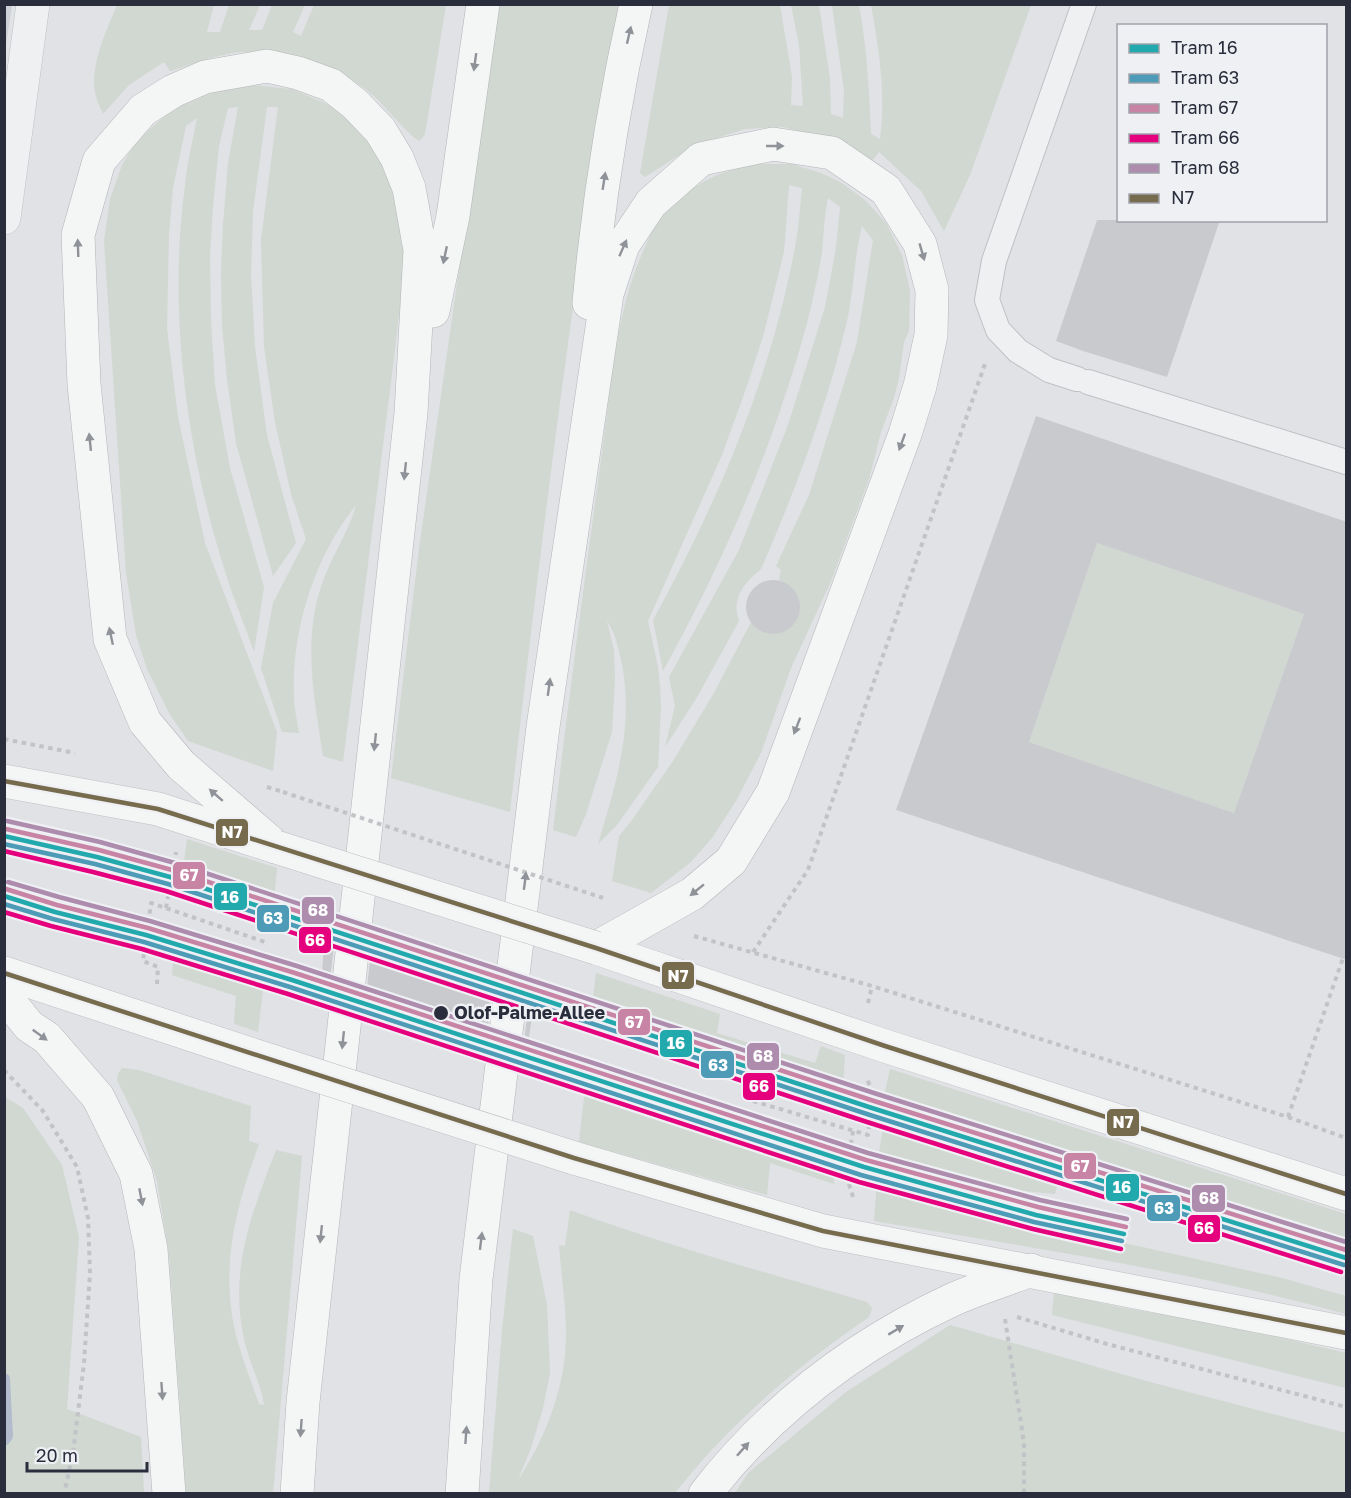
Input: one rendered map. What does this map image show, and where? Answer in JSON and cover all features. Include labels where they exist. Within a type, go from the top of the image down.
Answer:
[{"type":"main road","points":[[411,413],[453,216],[483,4]]},
{"type":"main road","points":[[571,532],[598,218],[622,66],[636,4]]},
{"type":"main road","points":[[276,847],[182,765],[145,722],[110,639],[84,384],[78,234],[99,161],[142,110],[173,91],[205,77],[267,66],[298,73],[331,86],[354,104],[380,130],[397,159],[409,188],[420,250],[411,413],[304,1390],[297,1494]]},
{"type":"main road","points":[[462,1494],[476,1279],[543,728],[607,294],[623,245],[651,203],[701,159],[773,144],[832,153],[886,190],[920,244],[932,290],[931,335],[920,386],[773,792],[731,861],[692,894],[596,948]]},
{"type":"main road","points":[[4,782],[158,810],[596,948],[885,1046],[1347,1194]]},
{"type":"main road","points":[[4,973],[574,1158],[823,1231],[1347,1333]]},
{"type":"main road","points":[[4,989],[13,1006],[29,1026],[47,1038],[98,1097],[136,1174],[151,1249],[169,1494]]},
{"type":"main road","points":[[705,1494],[761,1429],[813,1384],[903,1325],[954,1299],[1031,1270]]},
{"type":"street","points":[[4,218],[33,4]]},
{"type":"lane","points":[[1084,4],[994,261],[987,300],[998,330],[1018,351],[1048,370],[1347,462]]},
{"type":"path","points":[[753,952],[808,870],[976,387],[998,330]]},
{"type":"path","points":[[283,792],[603,898],[634,905],[679,932],[872,986],[1347,1138]]},
{"type":"path","points":[[155,1023],[158,967],[143,960],[151,903],[265,942]]},
{"type":"path","points":[[1288,1118],[1343,958]]},
{"type":"path","points":[[4,1070],[43,1111],[77,1167],[88,1218],[90,1274],[84,1363],[73,1453],[64,1494]]},
{"type":"path","points":[[753,1101],[853,1131]]},
{"type":"path","points":[[954,1299],[1004,1313],[1024,1443],[1024,1494]]},
{"type":"path","points":[[1016,1316],[1107,1344],[1347,1407]]},
{"type":"shaded area","points":[[4,5],[12,5],[5,52]]},
{"type":"shaded area","points":[[117,5],[214,5],[207,32],[220,32],[229,5],[260,5],[249,30],[262,30],[272,5],[305,5],[293,32],[301,36],[314,5],[446,5],[425,134],[420,141],[416,139],[364,88],[323,65],[292,56],[260,53],[232,53],[170,71],[164,62],[129,85],[103,114],[96,96],[94,74],[108,26]]},
{"type":"shaded area","points":[[497,5],[620,5],[603,105],[559,407],[510,812],[391,778],[419,549]]},
{"type":"shaded area","points":[[669,5],[780,5],[792,77],[791,105],[803,106],[799,45],[791,5],[819,5],[830,79],[831,114],[843,118],[844,91],[832,5],[859,5],[866,53],[871,134],[880,139],[882,89],[871,5],[1031,5],[970,175],[944,231],[921,191],[879,152],[872,161],[841,142],[783,127],[745,129],[695,145],[645,177],[640,173]]},
{"type":"shaded area","points":[[253,85],[291,89],[325,103],[343,114],[359,129],[377,154],[394,185],[405,240],[404,272],[392,374],[343,762],[323,756],[313,688],[311,643],[313,621],[325,576],[356,505],[341,525],[318,570],[301,620],[294,671],[294,701],[299,733],[282,732],[261,668],[273,603],[306,539],[291,494],[275,422],[264,347],[261,240],[278,107],[267,107],[253,211],[251,275],[255,347],[267,435],[296,543],[273,576],[236,443],[222,326],[223,225],[228,163],[238,107],[228,108],[219,146],[210,256],[215,385],[230,468],[264,587],[254,652],[228,581],[211,525],[191,429],[184,380],[180,331],[180,233],[186,177],[197,118],[186,126],[173,188],[169,234],[167,328],[178,417],[205,543],[277,732],[273,771],[188,741],[169,713],[147,669],[136,635],[126,573],[104,241],[110,199],[122,165],[136,142],[171,110],[224,88]]},
{"type":"shaded area","points":[[761,164],[792,164],[821,173],[842,183],[865,200],[886,223],[902,255],[910,291],[909,331],[904,342],[894,398],[881,432],[870,476],[832,579],[791,668],[761,753],[736,801],[712,838],[691,862],[651,893],[612,881],[619,836],[673,761],[714,693],[751,622],[762,631],[774,634],[785,631],[794,623],[799,613],[799,601],[793,590],[779,580],[781,570],[776,566],[809,495],[857,342],[873,240],[862,226],[849,309],[839,353],[810,447],[774,539],[761,569],[744,586],[738,598],[739,621],[696,699],[665,747],[675,706],[669,677],[739,550],[788,425],[825,307],[836,248],[840,207],[828,198],[822,252],[813,297],[779,413],[746,502],[727,545],[663,671],[653,620],[699,530],[740,437],[773,341],[786,292],[796,242],[802,188],[789,185],[784,252],[764,333],[748,383],[722,455],[648,621],[660,687],[658,767],[617,825],[598,844],[617,777],[626,710],[622,664],[615,636],[607,621],[614,650],[612,732],[586,814],[576,837],[553,830],[611,379],[627,297],[655,225],[678,199],[716,176],[731,170]]},
{"type":"shaded area","points":[[1097,543],[1304,614],[1234,813],[1029,742]]},
{"type":"shaded area","points":[[187,839],[277,868],[274,902],[183,869]]},
{"type":"shaded area","points":[[174,953],[264,981],[258,1032],[234,1024],[236,996],[172,975]]},
{"type":"shaded area","points":[[596,973],[720,1014],[717,1033],[815,1063],[821,1046],[845,1055],[843,1085],[592,1006]]},
{"type":"shaded area","points":[[122,1068],[139,1070],[251,1106],[249,1141],[259,1144],[234,1228],[229,1271],[234,1327],[259,1404],[264,1405],[245,1343],[240,1317],[241,1268],[251,1221],[276,1150],[302,1156],[273,1493],[186,1493],[169,1255],[157,1181],[137,1121],[117,1080]]},
{"type":"shaded area","points":[[890,1069],[1346,1214],[1346,1246],[883,1101]]},
{"type":"shaded area","points":[[585,1088],[834,1168],[834,1184],[770,1163],[767,1195],[579,1142]]},
{"type":"shaded area","points":[[5,1097],[23,1108],[62,1165],[79,1237],[67,1409],[141,1437],[144,1493],[5,1493]]},
{"type":"shaded area","points":[[884,1122],[1059,1179],[1055,1194],[1003,1189],[878,1159]]},
{"type":"shaded area","points":[[877,1181],[1061,1229],[1282,1278],[1346,1296],[1346,1314],[1171,1273],[874,1221]]},
{"type":"shaded area","points":[[570,1210],[681,1247],[867,1302],[872,1308],[869,1317],[815,1356],[765,1398],[718,1443],[675,1493],[489,1493],[502,1330],[513,1229],[533,1236],[547,1305],[550,1373],[543,1408],[518,1480],[546,1428],[563,1371],[566,1321],[559,1245],[565,1246]]},
{"type":"shaded area","points":[[1054,1292],[1119,1307],[1241,1328],[1346,1353],[1346,1388],[1052,1315]]},
{"type":"shaded area","points":[[950,1325],[1146,1381],[1346,1433],[1346,1493],[735,1493],[748,1473],[846,1392]]},
{"type":"building","points":[[1097,220],[1219,222],[1167,377],[1056,341]]},
{"type":"building","points":[[1036,416],[1347,522],[1347,960],[896,810]],"holes":[[[1097,543],[1304,614],[1234,813],[1029,742]]]},
{"type":"building","points":[[773,580],[783,582],[792,588],[798,597],[800,607],[798,617],[792,626],[783,632],[773,634],[763,632],[754,626],[748,617],[746,607],[748,597],[754,588],[763,582]]},
{"type":"building","points":[[326,914],[337,918],[327,1006],[320,1004]]},
{"type":"building","points":[[373,930],[495,970],[484,1056],[364,1018]]},
{"type":"building","points":[[531,983],[537,985],[524,1069],[521,1068]]},
{"type":"waterway","points":[[4,1379],[7,1436],[4,1440]]},
{"type":"tram line","name":"68","points":[[7,821],[100,842],[175,863],[877,1094],[1346,1242]]},
{"type":"tram line","name":"67","points":[[6,829],[99,850],[172,870],[874,1101],[1346,1250]]},
{"type":"tram line","name":"16","points":[[4,836],[97,857],[170,877],[872,1108],[1346,1258]]},
{"type":"tram line","name":"63","points":[[4,844],[95,864],[168,884],[870,1115],[1344,1265]]},
{"type":"tram line","name":"66","points":[[4,851],[166,891],[867,1122],[1341,1272]]},
{"type":"tram line","name":"68","points":[[8,882],[150,921],[297,966],[868,1153],[1040,1200],[1127,1219]]},
{"type":"tram line","name":"67","points":[[6,889],[57,905],[148,928],[295,973],[866,1160],[1038,1207],[1126,1227]]},
{"type":"tram line","name":"16","points":[[4,896],[55,912],[146,935],[292,980],[864,1167],[1036,1215],[1124,1234]]},
{"type":"tram line","name":"63","points":[[4,904],[144,942],[290,987],[861,1175],[1034,1222],[1122,1241]]},
{"type":"tram line","name":"66","points":[[4,912],[142,949],[288,994],[859,1182],[1033,1229],[1121,1249]]},
{"type":"transit line","name":"N7","points":[[4,781],[158,809],[596,948],[885,1046],[1346,1194]]},
{"type":"transit line","name":"N7","points":[[4,973],[574,1158],[823,1231],[1346,1333]]},
{"type":"place","name":"Olof-Palme-Allee","points":[[441,1013]]}]
